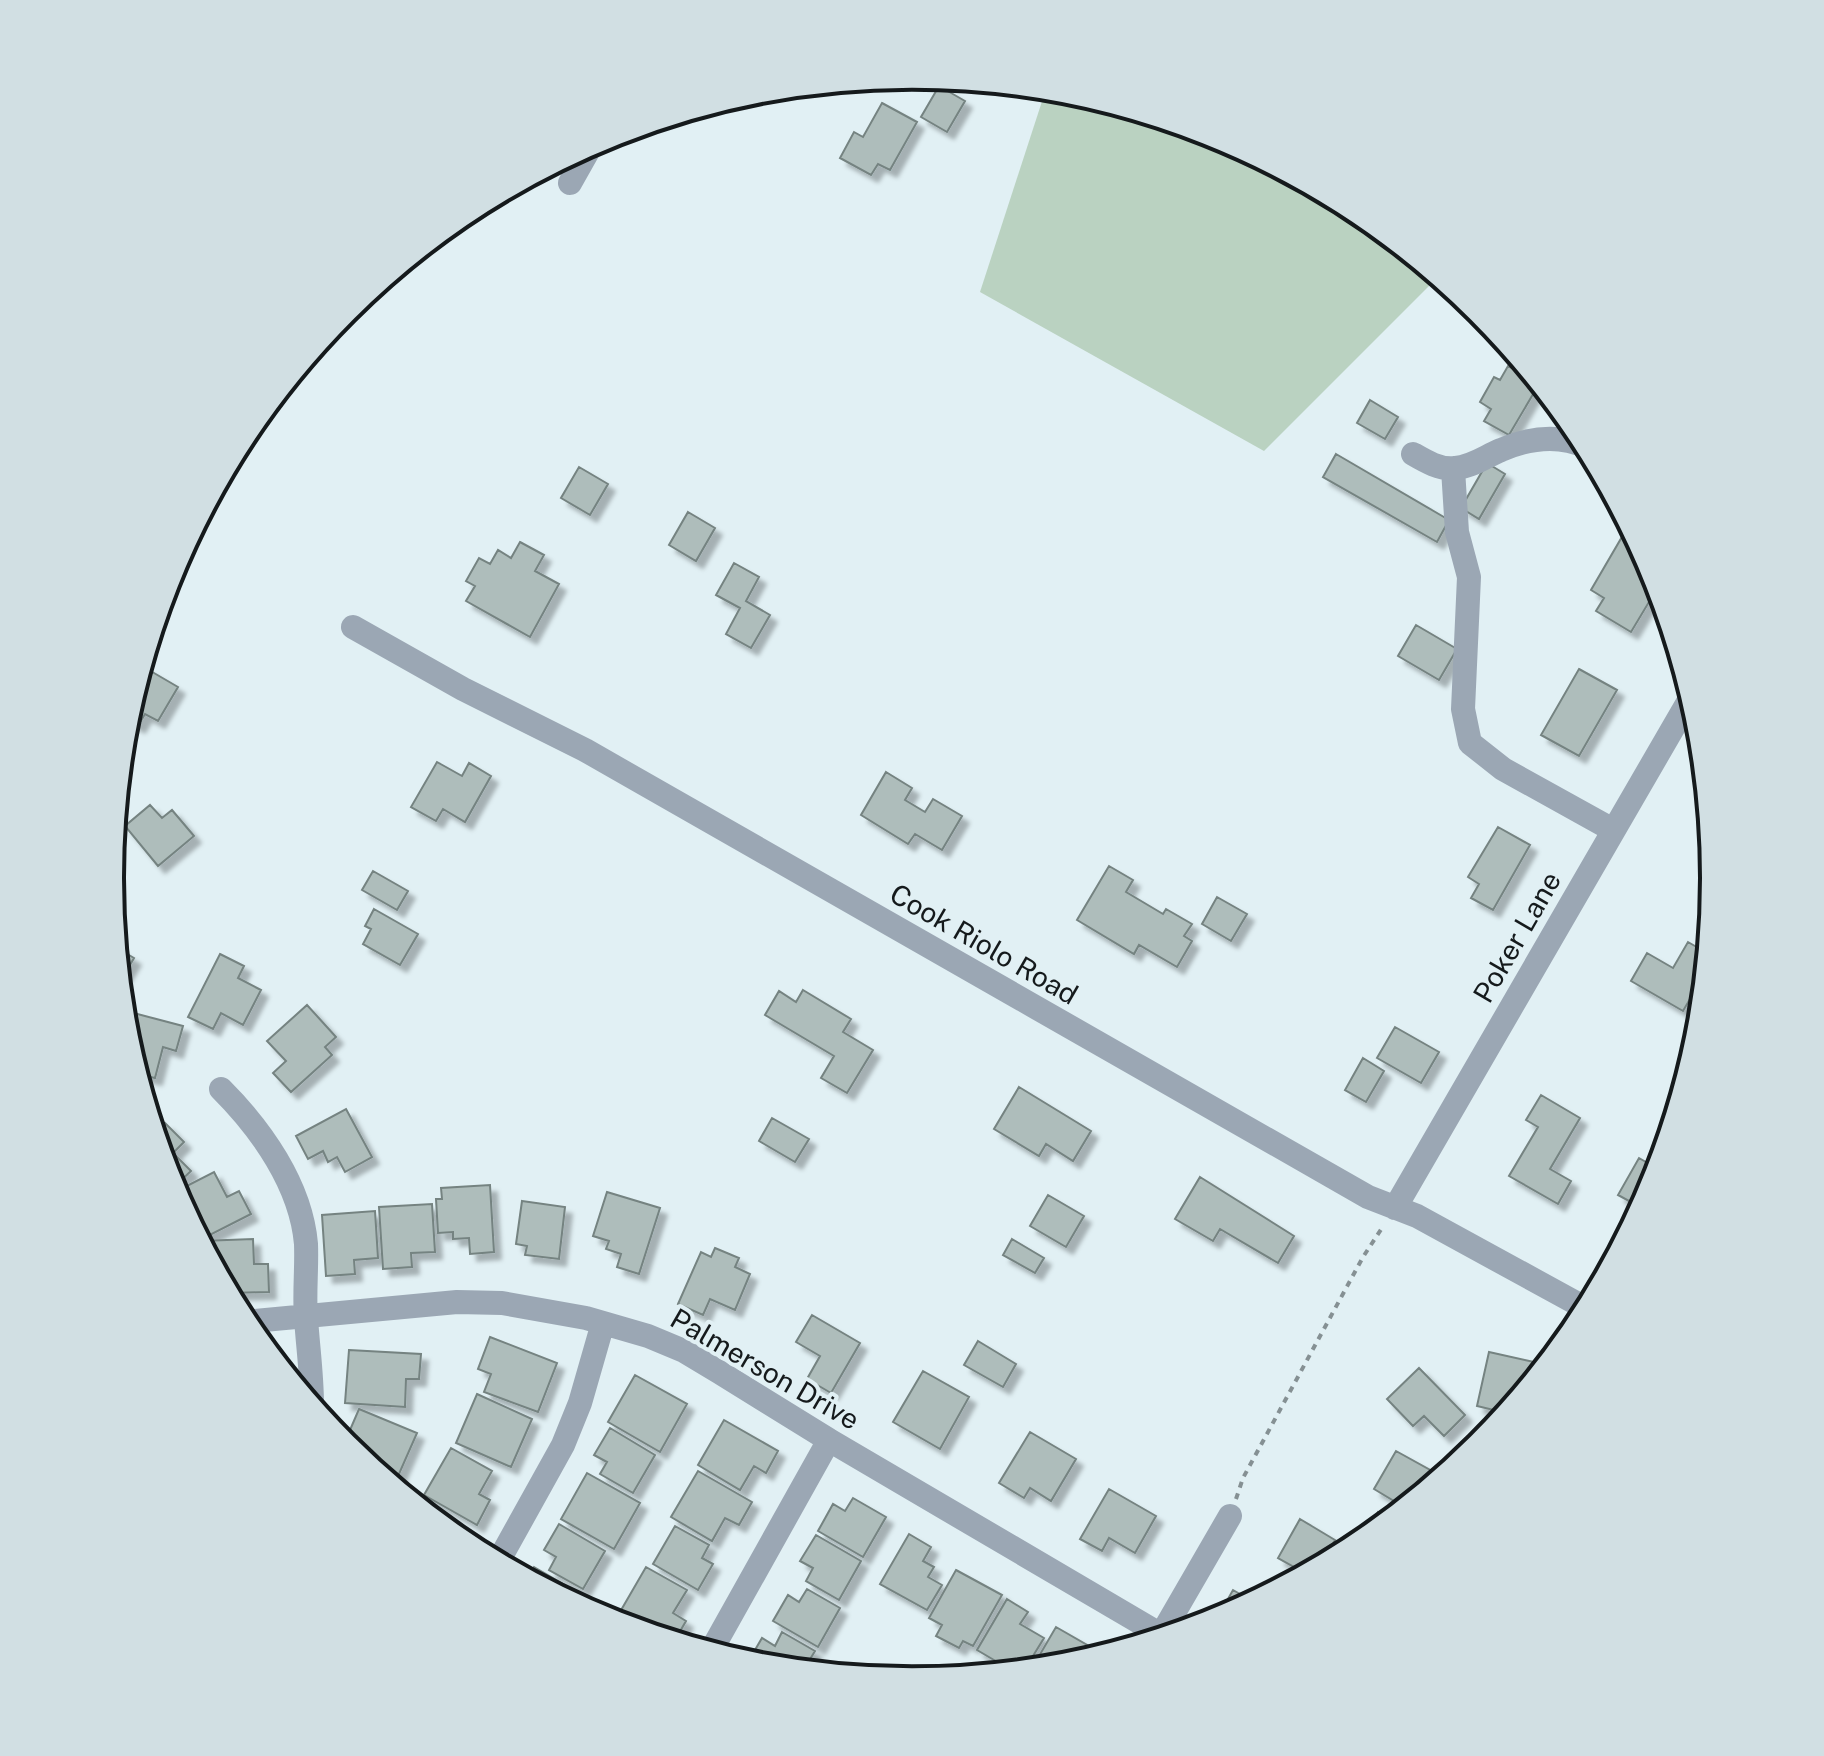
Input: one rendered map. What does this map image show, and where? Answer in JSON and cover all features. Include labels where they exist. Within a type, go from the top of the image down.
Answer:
[{"type":"street","points":[[570,183],[581,163]]},
{"type":"street","points":[[1413,454],[1431,464],[1453,469],[1523,442],[1549,438],[1568,441]]},
{"type":"street","points":[[1453,469],[1457,532],[1469,577],[1463,709],[1470,743],[1503,769],[1613,830]]},
{"type":"street","name":"Cook Riolo Road","points":[[353,627],[463,689],[585,750],[1368,1197],[1417,1216],[1575,1303]]},
{"type":"street","name":"Poker Lane","points":[[1395,1208],[1682,712]]},
{"type":"street","points":[[221,1089],[242,1110],[265,1141],[297,1205],[306,1241],[306,1317],[311,1387]]},
{"type":"street","name":"Palmerson Drive","points":[[260,1321],[472,1302],[502,1303],[603,1323],[648,1336],[684,1351],[1149,1629]]},
{"type":"street","points":[[504,1551],[563,1445],[580,1403],[603,1323]]},
{"type":"street","points":[[717,1641],[829,1440]]},
{"type":"street","points":[[1169,1623],[1230,1516]]},
{"type":"path","points":[[1230,1516],[1243,1478],[1363,1257],[1395,1208]]},
{"type":"green space","points":[[1042,101],[1116,117],[1165,132],[1261,171],[1350,223],[1430,285],[1264,451],[980,292]]},
{"type":"building","points":[[936,91],[948,91],[965,101],[947,132],[921,117]]},
{"type":"building","points":[[882,103],[917,122],[890,170],[878,164],[871,175],[840,158],[854,132],[863,137]]},
{"type":"building","points":[[1508,366],[1533,394],[1509,435],[1484,421],[1491,409],[1480,402],[1494,377],[1500,380]]},
{"type":"building","points":[[1370,400],[1398,417],[1385,439],[1357,423]]},
{"type":"building","points":[[1336,454],[1449,520],[1437,542],[1323,477]]},
{"type":"building","points":[[1487,463],[1505,474],[1479,519],[1461,508]]},
{"type":"building","points":[[579,467],[608,484],[590,515],[561,498]]},
{"type":"building","points":[[688,512],[715,528],[696,561],[669,545]]},
{"type":"building","points":[[1622,536],[1649,601],[1631,632],[1596,611],[1604,598],[1591,590]]},
{"type":"building","points":[[520,542],[544,555],[535,571],[559,584],[530,637],[466,601],[475,586],[466,581],[479,558],[490,564],[498,550],[511,558]]},
{"type":"building","points":[[734,563],[759,577],[746,601],[770,615],[751,648],[726,634],[740,608],[716,595]]},
{"type":"building","points":[[1416,625],[1457,649],[1439,680],[1398,656]]},
{"type":"building","points":[[1579,669],[1617,690],[1579,756],[1541,735]]},
{"type":"building","points":[[152,672],[178,687],[158,721],[145,714],[139,724]]},
{"type":"building","points":[[437,762],[462,776],[469,763],[491,776],[465,822],[443,809],[436,821],[411,807]]},
{"type":"building","points":[[886,772],[912,788],[905,800],[925,812],[933,799],[962,816],[942,850],[915,834],[908,844],[861,815]]},
{"type":"building","points":[[150,805],[162,818],[172,810],[194,836],[158,866],[126,825]]},
{"type":"building","points":[[1498,827],[1530,845],[1493,910],[1471,898],[1479,884],[1468,877]]},
{"type":"building","points":[[1109,866],[1133,880],[1126,892],[1163,914],[1166,909],[1192,924],[1184,936],[1192,941],[1177,967],[1139,945],[1134,954],[1077,920]]},
{"type":"building","points":[[373,871],[408,891],[397,910],[362,890]]},
{"type":"building","points":[[1217,897],[1247,914],[1231,941],[1202,924]]},
{"type":"building","points":[[374,909],[418,934],[400,965],[363,944],[371,929],[365,926]]},
{"type":"building","points":[[1688,942],[1696,947],[1690,999],[1683,1011],[1631,981],[1647,953],[1673,968]]},
{"type":"building","points":[[220,954],[244,966],[238,978],[261,990],[243,1025],[221,1013],[213,1029],[188,1017]]},
{"type":"building","points":[[803,990],[851,1019],[843,1032],[873,1050],[847,1093],[821,1078],[834,1056],[765,1015],[779,991],[796,1002]]},
{"type":"building","points":[[307,1005],[336,1037],[325,1047],[332,1055],[291,1092],[273,1073],[286,1061],[267,1041]]},
{"type":"building","points":[[136,1014],[183,1026],[176,1051],[163,1047],[155,1078],[150,1077]]},
{"type":"building","points":[[1395,1027],[1439,1052],[1421,1083],[1377,1058]]},
{"type":"building","points":[[1363,1058],[1384,1071],[1366,1102],[1345,1090]]},
{"type":"building","points":[[1019,1087],[1091,1131],[1073,1161],[1046,1144],[1039,1156],[994,1129]]},
{"type":"building","points":[[1541,1095],[1580,1118],[1550,1169],[1571,1181],[1558,1204],[1509,1176],[1538,1127],[1526,1120]]},
{"type":"building","points":[[346,1109],[372,1157],[345,1172],[337,1157],[328,1162],[323,1151],[308,1159],[296,1136]]},
{"type":"building","points":[[772,1118],[809,1139],[795,1162],[759,1141]]},
{"type":"building","points":[[164,1124],[184,1142],[174,1152],[166,1131]]},
{"type":"building","points":[[175,1155],[191,1171],[183,1178]]},
{"type":"building","points":[[1639,1158],[1646,1162],[1630,1202],[1618,1195]]},
{"type":"building","points":[[214,1172],[227,1197],[239,1191],[251,1214],[210,1235],[187,1186]]},
{"type":"building","points":[[1200,1177],[1294,1236],[1278,1263],[1220,1229],[1213,1241],[1175,1219]]},
{"type":"building","points":[[490,1185],[494,1252],[470,1254],[469,1238],[453,1239],[453,1232],[438,1233],[436,1199],[442,1199],[441,1188]]},
{"type":"building","points":[[607,1192],[660,1208],[639,1274],[617,1267],[621,1254],[606,1249],[609,1241],[593,1236]]},
{"type":"building","points":[[1048,1195],[1084,1216],[1066,1247],[1030,1226]]},
{"type":"building","points":[[522,1201],[565,1207],[559,1259],[525,1255],[527,1246],[516,1244]]},
{"type":"building","points":[[432,1204],[435,1252],[411,1253],[412,1267],[383,1269],[379,1207]]},
{"type":"building","points":[[375,1211],[378,1258],[354,1260],[355,1274],[326,1276],[322,1215]]},
{"type":"building","points":[[253,1239],[254,1264],[268,1264],[269,1292],[243,1293],[213,1241]]},
{"type":"building","points":[[1012,1239],[1044,1258],[1035,1273],[1003,1255]]},
{"type":"building","points":[[715,1248],[739,1258],[735,1267],[750,1274],[735,1310],[710,1299],[703,1315],[678,1304],[701,1252],[711,1257]]},
{"type":"building","points":[[812,1315],[860,1343],[831,1393],[807,1379],[820,1356],[796,1342]]},
{"type":"building","points":[[490,1337],[557,1363],[538,1412],[484,1392],[491,1374],[478,1369]]},
{"type":"building","points":[[978,1341],[1016,1364],[1003,1387],[964,1365]]},
{"type":"building","points":[[349,1350],[421,1354],[419,1379],[406,1379],[405,1407],[345,1403]]},
{"type":"building","points":[[1489,1352],[1534,1362],[1493,1410],[1477,1406]]},
{"type":"building","points":[[1419,1368],[1465,1415],[1444,1436],[1424,1416],[1413,1426],[1387,1399]]},
{"type":"building","points":[[923,1371],[969,1397],[940,1449],[893,1422]]},
{"type":"building","points":[[635,1375],[687,1404],[660,1452],[608,1422]]},
{"type":"building","points":[[477,1394],[532,1419],[511,1467],[456,1443]]},
{"type":"building","points":[[359,1409],[417,1433],[398,1475],[350,1430]]},
{"type":"building","points":[[724,1420],[778,1451],[766,1473],[754,1466],[740,1490],[698,1465]]},
{"type":"building","points":[[610,1428],[655,1455],[633,1493],[600,1474],[607,1462],[594,1455]]},
{"type":"building","points":[[1030,1432],[1076,1459],[1051,1501],[1030,1488],[1024,1498],[999,1483]]},
{"type":"building","points":[[451,1448],[492,1471],[479,1494],[490,1500],[477,1525],[424,1495]]},
{"type":"building","points":[[1396,1451],[1431,1471],[1394,1501],[1374,1489]]},
{"type":"building","points":[[698,1471],[752,1502],[739,1525],[725,1518],[712,1541],[671,1517]]},
{"type":"building","points":[[587,1473],[640,1503],[614,1549],[561,1519]]},
{"type":"building","points":[[1109,1489],[1156,1516],[1135,1553],[1109,1538],[1102,1551],[1080,1539]]},
{"type":"building","points":[[853,1498],[886,1517],[863,1557],[818,1531],[833,1504],[845,1511]]},
{"type":"building","points":[[1300,1519],[1335,1540],[1294,1567],[1278,1558]]},
{"type":"building","points":[[559,1524],[605,1551],[583,1589],[549,1570],[556,1557],[544,1550]]},
{"type":"building","points":[[675,1526],[709,1545],[702,1558],[713,1564],[698,1590],[653,1564]]},
{"type":"building","points":[[909,1534],[931,1547],[923,1561],[934,1567],[928,1577],[942,1585],[927,1610],[880,1584]]},
{"type":"building","points":[[816,1535],[861,1561],[839,1600],[806,1581],[813,1568],[800,1561]]},
{"type":"building","points":[[534,1567],[572,1589],[563,1585]]},
{"type":"building","points":[[646,1567],[687,1590],[673,1613],[686,1621],[680,1631],[621,1610]]},
{"type":"building","points":[[956,1570],[1002,1595],[973,1646],[963,1641],[959,1648],[936,1636],[942,1625],[929,1618]]},
{"type":"building","points":[[807,1589],[840,1608],[818,1647],[773,1621],[788,1595],[799,1602]]},
{"type":"building","points":[[1233,1590],[1240,1594],[1227,1600]]},
{"type":"building","points":[[1007,1599],[1028,1612],[1020,1624],[1044,1638],[1033,1656],[996,1661],[977,1650]]},
{"type":"building","points":[[1056,1627],[1088,1646],[1066,1651],[1040,1655]]},
{"type":"building","points":[[782,1632],[815,1651],[810,1659],[755,1650],[762,1638],[775,1646]]}]
